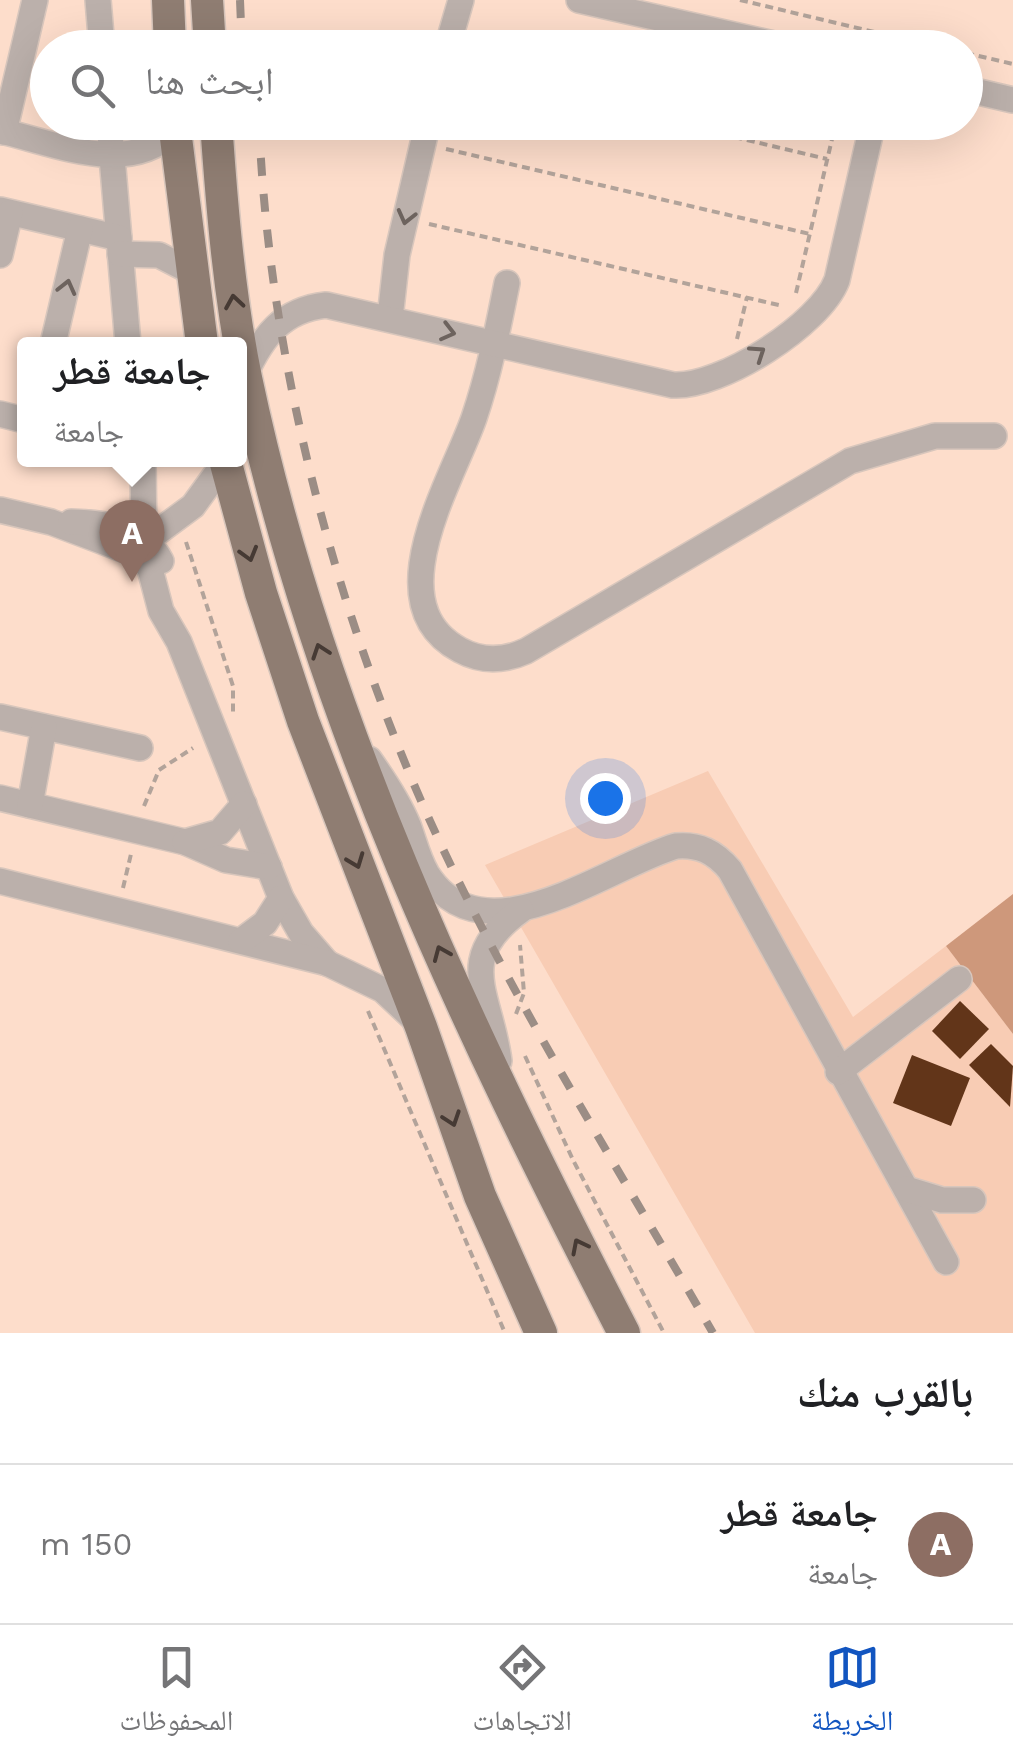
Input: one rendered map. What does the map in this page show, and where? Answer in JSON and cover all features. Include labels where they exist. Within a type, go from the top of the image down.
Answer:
[{"type":"main road","points":[[168,0],[169,30]]},
{"type":"main road","points":[[209,4],[210,30]]},
{"type":"main road","points":[[176,140],[201,337]]},
{"type":"main road","points":[[217,140],[223,216],[241,337]]},
{"type":"main road","points":[[247,378],[292,562],[352,740],[500,1093],[624,1333]]},
{"type":"main road","points":[[227,467],[261,593],[303,722],[480,1196],[541,1333]]},
{"type":"lane","points":[[30,138],[2,132],[35,0]]},
{"type":"lane","points":[[98,0],[100,30]]},
{"type":"lane","points":[[452,30],[461,0]]},
{"type":"lane","points":[[579,0],[712,30]]},
{"type":"lane","points":[[983,93],[1013,100]]},
{"type":"lane","points":[[39,140],[112,156],[147,150],[158,140]]},
{"type":"lane","points":[[111,140],[127,337]]},
{"type":"lane","points":[[390,318],[396,256],[435,140]]},
{"type":"lane","points":[[247,372],[267,334],[300,310],[339,306],[673,385],[701,385],[743,364],[810,317],[838,280],[869,140]]},
{"type":"lane","points":[[0,255],[5,212],[80,229],[120,246],[159,255],[190,271]]},
{"type":"lane","points":[[55,337],[80,229]]},
{"type":"lane","points":[[508,283],[473,421],[430,521],[422,556],[425,599],[434,625],[452,646],[476,657],[502,659],[526,650],[850,460],[935,436],[994,436]]},
{"type":"lane","points":[[143,467],[144,548]]},
{"type":"lane","points":[[144,548],[193,506],[221,467]]},
{"type":"lane","points":[[0,510],[144,548],[168,578],[180,642],[269,867],[300,933],[327,963]]},
{"type":"lane","points":[[0,717],[140,748]]},
{"type":"lane","points":[[30,806],[44,727]]},
{"type":"lane","points":[[352,740],[390,790],[434,884],[474,910],[519,911]]},
{"type":"lane","points":[[0,798],[185,842],[226,860],[269,867]]},
{"type":"lane","points":[[185,842],[220,832],[244,804]]},
{"type":"lane","points":[[500,1093],[498,1050],[479,972],[494,933],[519,911],[666,849],[686,845],[706,850],[730,870],[946,1262]]},
{"type":"lane","points":[[0,881],[327,963],[352,972],[397,1000],[420,1027]]},
{"type":"lane","points":[[241,940],[265,923],[282,898]]},
{"type":"lane","points":[[838,1072],[959,979]]},
{"type":"lane","points":[[906,1189],[942,1200],[973,1200]]},
{"type":"path","points":[[740,0],[866,30]]},
{"type":"path","points":[[983,57],[1013,64]]},
{"type":"path","points":[[443,140],[446,149],[810,234]]},
{"type":"path","points":[[747,140],[827,159]]},
{"type":"path","points":[[429,224],[793,308],[832,140]]},
{"type":"path","points":[[735,346],[747,297]]},
{"type":"path","points":[[512,1022],[524,994],[519,911]]},
{"type":"path","points":[[352,972],[504,1333]]},
{"type":"path","points":[[519,1040],[573,1160],[664,1333]]},
{"type":"shaded area","points":[[0,0],[1013,0],[1013,1333],[0,1333]]},
{"type":"shaded area","points":[[708,771],[853,1017],[946,946],[1013,1034],[1013,1333],[755,1333],[485,865]]},
{"type":"shaded area","points":[[1013,894],[1013,1034],[946,946]]},
{"type":"building","points":[[960,1001],[989,1029],[960,1059],[932,1031]]},
{"type":"building","points":[[991,1044],[1013,1066],[1010,1107],[969,1065]]},
{"type":"building","points":[[912,1055],[970,1078],[951,1126],[893,1103]]},
{"type":"railway","points":[[240,0],[241,30]]},
{"type":"railway","points":[[260,140],[278,313],[296,410],[319,507],[379,695],[414,785],[484,931],[713,1333]]},
{"type":"place","name":"جامعة قطر","points":[[132,582]]}]
